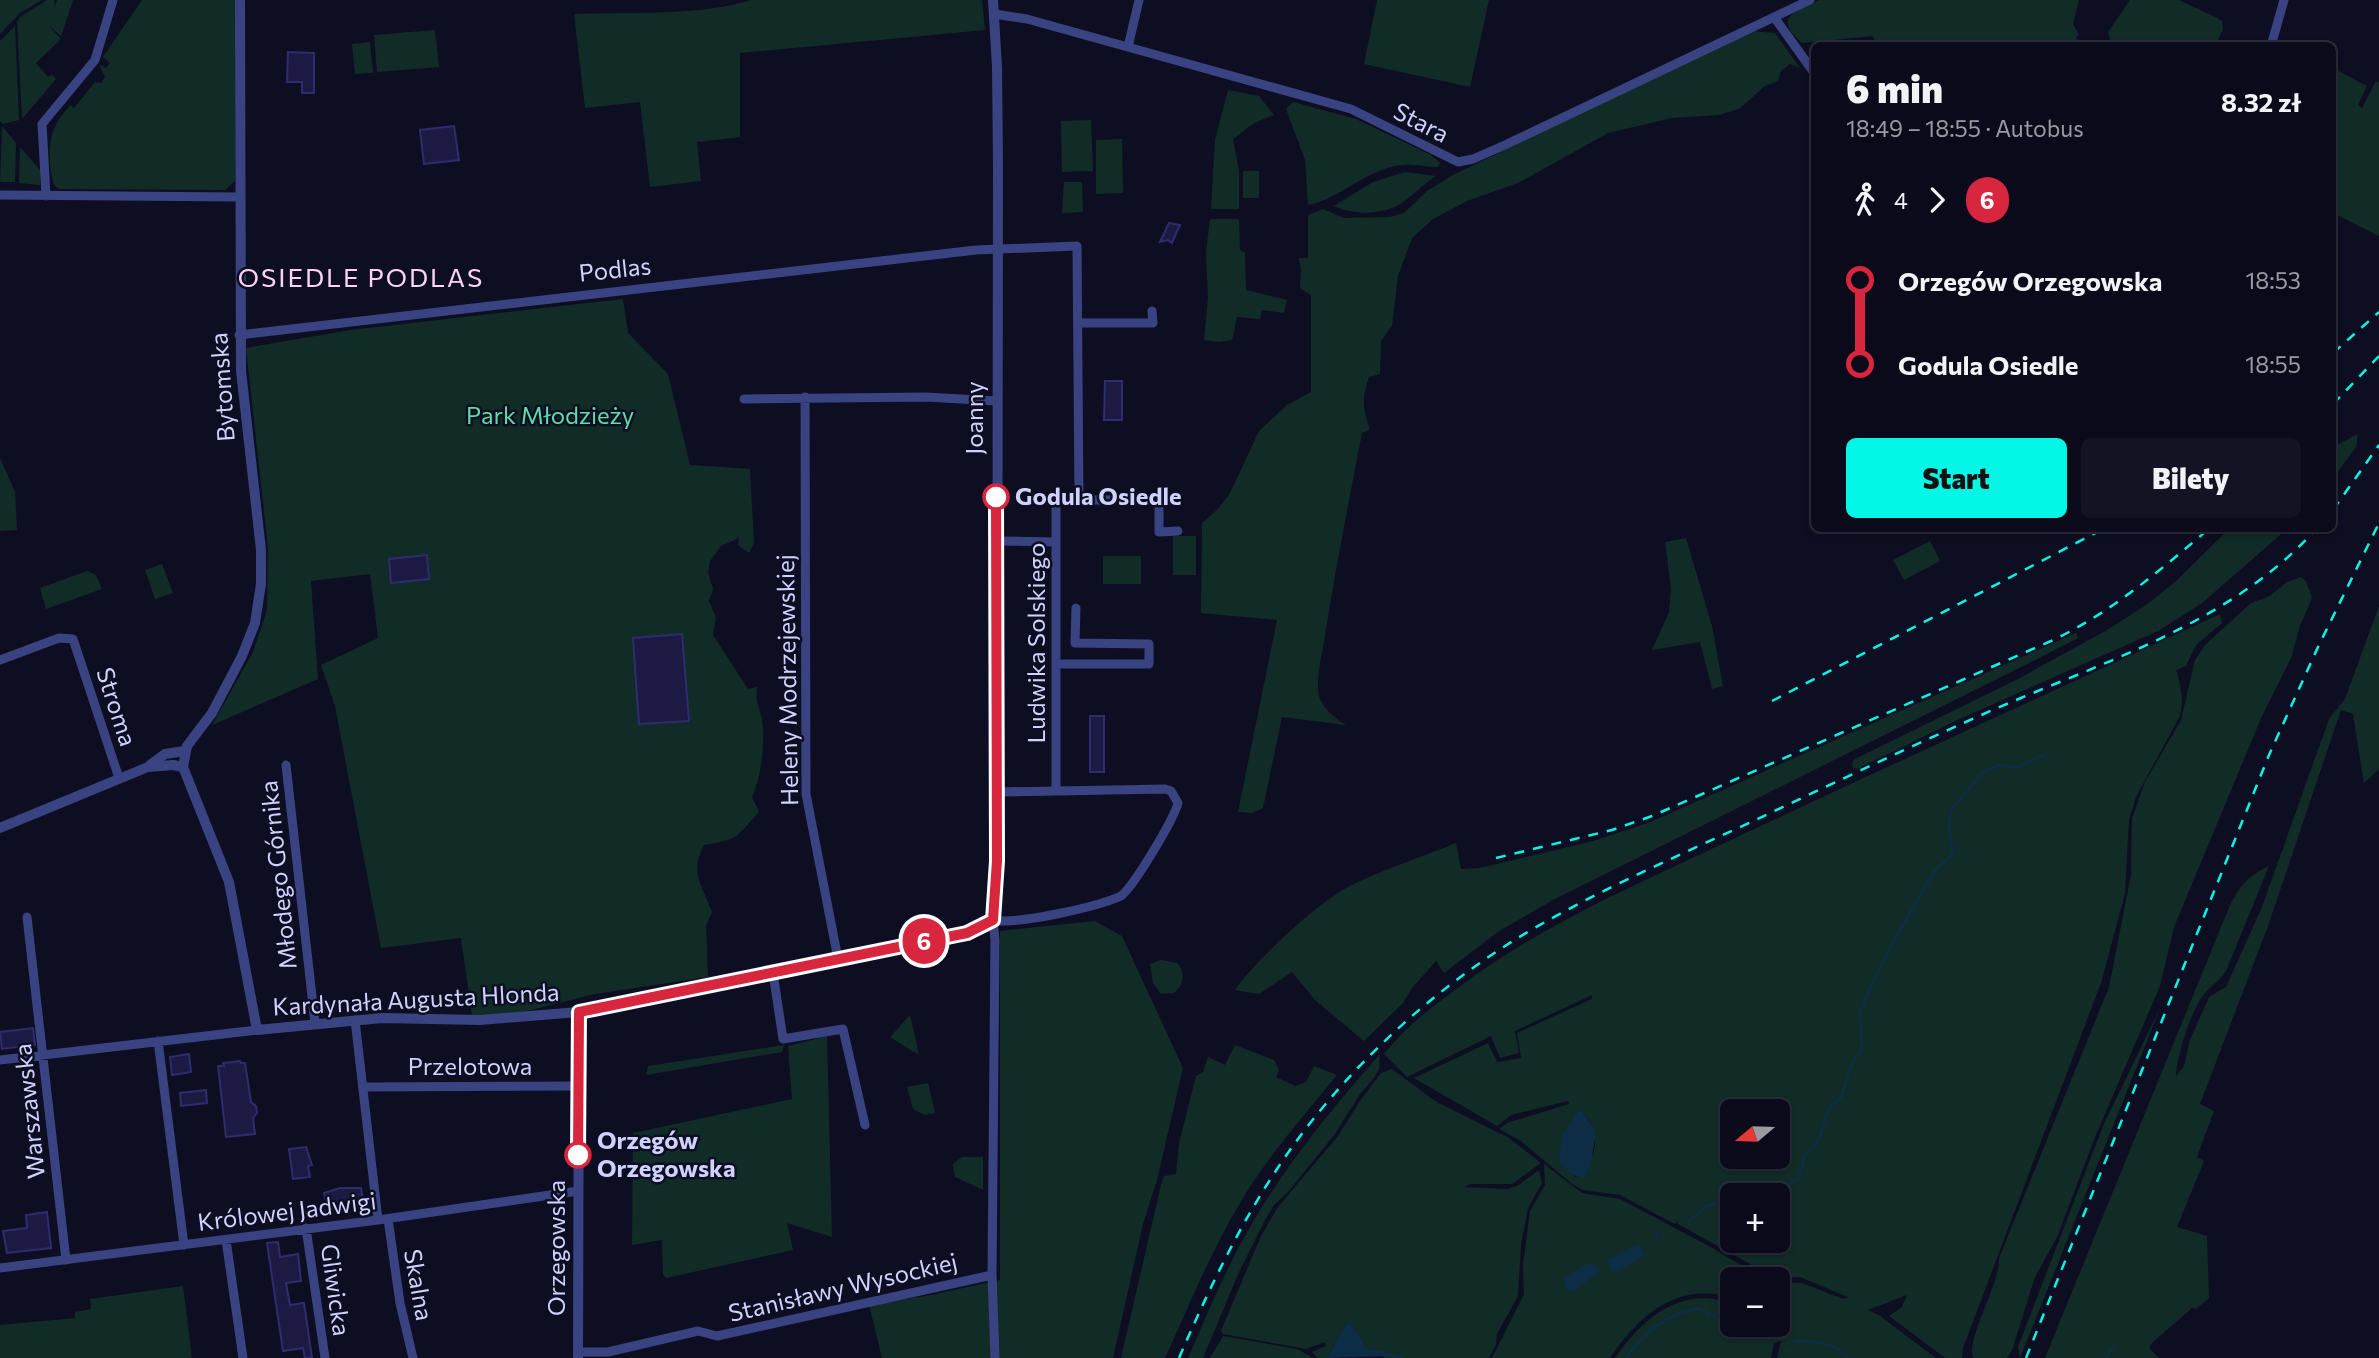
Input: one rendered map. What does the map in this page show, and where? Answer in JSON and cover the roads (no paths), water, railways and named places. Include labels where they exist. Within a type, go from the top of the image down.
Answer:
[{"type":"street","points":[[46,196],[42,124],[95,60],[113,0]]},
{"type":"street","name":"Bytomska","points":[[184,758],[242,656],[255,624],[260,599],[261,550],[245,425],[239,335],[240,0]]},
{"type":"street","name":"Joanny","points":[[993,0],[997,79],[997,886],[993,920]]},
{"type":"street","points":[[1128,47],[1139,0]]},
{"type":"street","name":"Stara","points":[[993,14],[1027,19],[1351,109],[1458,162],[1473,159],[1505,145],[1810,0]]},
{"type":"street","points":[[2272,42],[2284,0]]},
{"type":"street","points":[[1774,17],[1811,68]]},
{"type":"street","points":[[0,195],[239,197]]},
{"type":"street","points":[[996,250],[1077,246],[1079,500],[1159,500],[1159,532],[1178,531]]},
{"type":"street","name":"Podlas","points":[[239,335],[604,291],[996,250]]},
{"type":"street","points":[[1078,323],[1153,323],[1152,311]]},
{"type":"street","name":"Heleny Modrzejewskiej","points":[[805,397],[806,794],[838,959]]},
{"type":"street","points":[[744,399],[926,397],[996,401]]},
{"type":"street","name":"Ludwika Solskiego","points":[[1056,790],[1056,500],[1079,500]]},
{"type":"street","points":[[996,541],[1056,542]]},
{"type":"street","points":[[1056,664],[1149,664],[1149,644],[1075,643],[1076,608]]},
{"type":"street","name":"Stroma","points":[[0,660],[59,638],[73,639],[119,778]]},
{"type":"street","points":[[0,828],[119,778],[148,767],[173,765],[184,758],[229,882],[257,1030]]},
{"type":"street","name":"Młodego Górnika","points":[[286,765],[315,1023]]},
{"type":"street","points":[[995,1358],[992,1275],[993,920],[1006,923],[1024,920],[1112,900],[1129,890],[1177,807],[1176,797],[1165,789],[997,792]]},
{"type":"street","name":"Warszawska","points":[[27,917],[66,1259]]},
{"type":"street","name":"Kardynała Augusta Hlonda","points":[[0,1060],[315,1023],[355,1020],[480,1020],[579,1012],[967,933],[993,920]]},
{"type":"street","points":[[773,973],[783,1039],[843,1029],[865,1125]]},
{"type":"street","name":"Orzegowska","points":[[578,1355],[579,1012]]},
{"type":"street","name":"Skalna","points":[[355,1020],[383,1219],[414,1358]]},
{"type":"street","points":[[158,1041],[184,1245]]},
{"type":"street","name":"Przelotowa","points":[[363,1087],[578,1086]]},
{"type":"street","name":"Królowej Jadwigi","points":[[0,1268],[578,1191]]},
{"type":"street","name":"Gliwicka","points":[[306,1228],[325,1358]]},
{"type":"street","points":[[226,1240],[243,1358]]},
{"type":"street","name":"Stanisławy Wysockiej","points":[[578,1355],[608,1352],[698,1331],[717,1336],[992,1275]]},
{"type":"water","points":[[1578,1111],[1583,1112],[1596,1132],[1591,1163],[1585,1177],[1570,1173],[1559,1161],[1562,1135]]},
{"type":"water","points":[[1639,1244],[1645,1256],[1613,1273],[1607,1260]]},
{"type":"water","points":[[1589,1263],[1601,1270],[1573,1292],[1566,1289],[1564,1277]]},
{"type":"water","points":[[1347,1322],[1354,1326],[1367,1349],[1381,1350],[1389,1356],[1327,1358]]},
{"type":"waterway","points":[[1790,1183],[1800,1177],[1804,1156],[1819,1139],[1828,1110],[1841,1097],[1854,1059],[1862,1051],[1860,1012],[1872,984],[1935,870],[1953,854],[1949,828],[1951,810],[1983,772],[1999,765],[2015,768],[2046,754]]},
{"type":"waterway","points":[[1688,1222],[1706,1206],[1720,1202]]},
{"type":"waterway","points":[[1657,1232],[1658,1238]]},
{"type":"waterway","points":[[1626,1358],[1657,1325],[1676,1315],[1699,1308],[1720,1320]]},
{"type":"waterway","points":[[1793,1341],[1830,1345],[1848,1358]]},
{"type":"waterway","points":[[2106,1358],[2113,1347]]},
{"type":"waterway","points":[[1389,1355],[1402,1358]]},
{"type":"railway","points":[[2336,350],[2379,312]]},
{"type":"railway","points":[[2336,401],[2379,356]]},
{"type":"railway","points":[[2336,506],[2379,445]]},
{"type":"railway","points":[[2026,1358],[2269,755],[2379,523]]},
{"type":"railway","points":[[1772,701],[2097,532]]},
{"type":"railway","points":[[1496,858],[1612,830],[1652,816],[2051,641],[2114,604],[2205,532]]},
{"type":"railway","points":[[1179,1358],[1242,1227],[1260,1195],[1301,1135],[1345,1082],[1389,1036],[1438,994],[1489,956],[1631,877],[1995,709],[2124,655],[2208,614],[2284,561],[2313,532]]},
{"type":"place","name":"Godula Osiedle","points":[[996,497]]},
{"type":"place","name":"Orzegów Orzegowska","points":[[578,1155]]},
{"type":"district","name":"OSIEDLE PODLAS","points":[[361,278]]},
{"type":"park label","name":"Park Młodzieży","points":[[550,416]]}]
